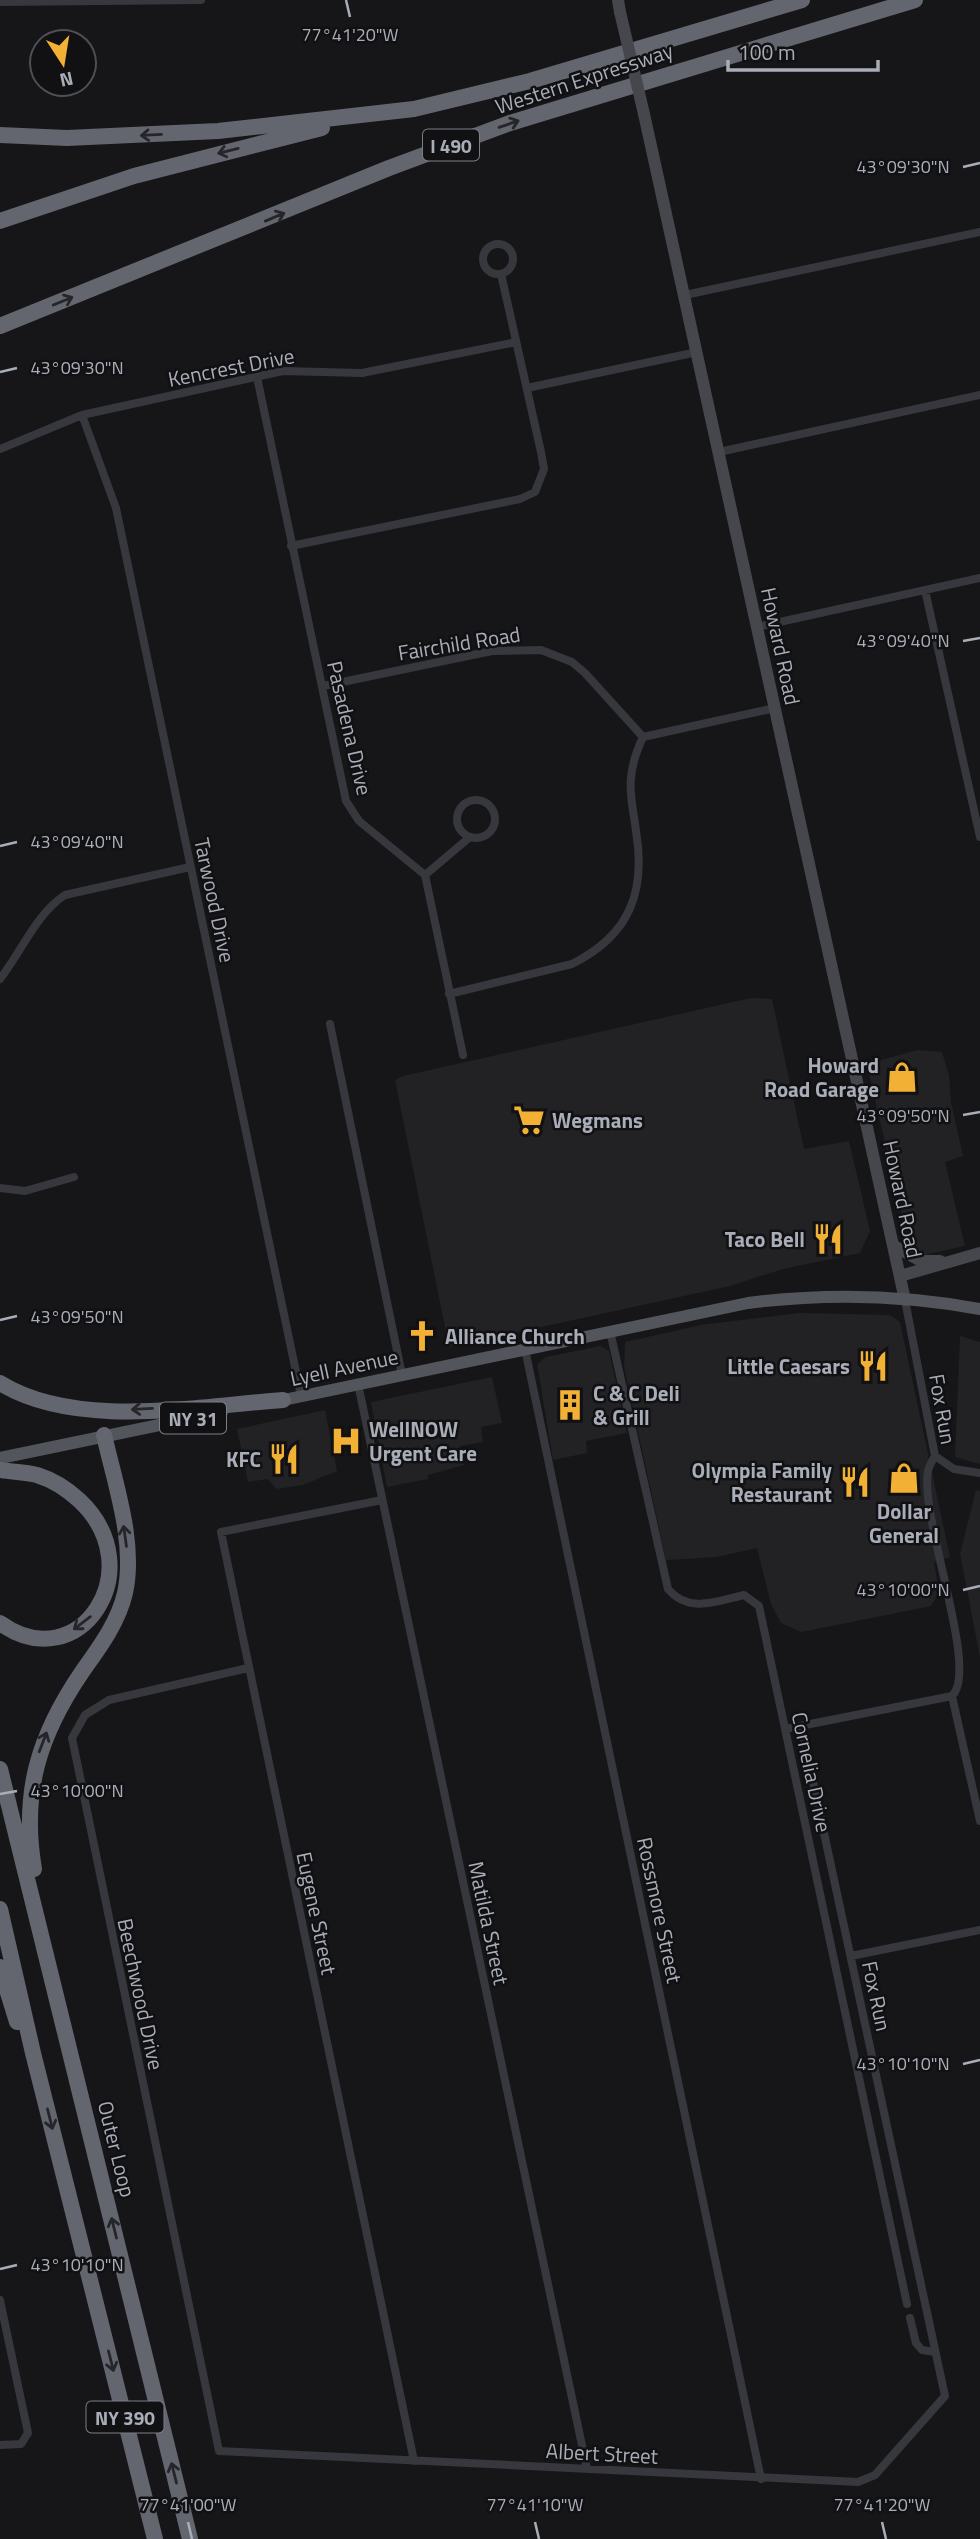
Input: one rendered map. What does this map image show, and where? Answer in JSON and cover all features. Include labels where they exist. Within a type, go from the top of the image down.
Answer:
[{"type":"highway","name":"Western Expressway","points":[[0,135],[67,138],[218,131],[414,109],[556,74],[802,0]]},
{"type":"highway","name":"Western Expressway","points":[[0,327],[389,168],[510,123],[915,0]]},
{"type":"highway","points":[[0,221],[60,198],[197,158],[414,109]]},
{"type":"highway","points":[[0,1383],[29,1398],[78,1408],[142,1409],[283,1400]]},
{"type":"highway","points":[[59,2002],[31,1849],[32,1791],[37,1759],[51,1723],[118,1615],[125,1592],[125,1535],[104,1436]]},
{"type":"highway","points":[[0,1470],[38,1476],[62,1486],[89,1510],[107,1540],[111,1575],[99,1608],[82,1625],[60,1637],[37,1638],[13,1633],[0,1623]]},
{"type":"highway","name":"Outer Loop","points":[[0,1769],[190,2539]]},
{"type":"highway","name":"NY 390","points":[[0,1909],[33,2053],[155,2539]]},
{"type":"highway","points":[[0,1967],[13,2014],[33,2053]]},
{"type":"main road","name":"Howard Road","points":[[619,6],[905,1300]]},
{"type":"main road","points":[[894,1246],[921,1261],[951,1260]]},
{"type":"main road","points":[[900,1276],[980,1253]]},
{"type":"main road","name":"Lyell Avenue","points":[[0,1458],[761,1302],[827,1297],[905,1300]]},
{"type":"main road","name":"NY 31","points":[[905,1300],[980,1309]]},
{"type":"street","points":[[0,2],[201,0]]},
{"type":"street","points":[[685,295],[980,232]]},
{"type":"street","points":[[291,546],[520,499],[535,492],[544,470],[501,274]]},
{"type":"street","name":"Kencrest Drive","points":[[0,449],[82,415],[257,377],[306,370],[362,373],[516,342]]},
{"type":"street","points":[[527,388],[697,352]]},
{"type":"street","name":"Pasadena Drive","points":[[257,377],[346,801],[352,813],[425,874]]},
{"type":"street","points":[[719,452],[980,395]]},
{"type":"street","name":"Tarwood Drive","points":[[82,415],[116,508],[301,1396]]},
{"type":"street","points":[[757,627],[980,578]]},
{"type":"street","points":[[925,590],[980,837]]},
{"type":"street","name":"Fairchild Road","points":[[323,686],[492,651],[541,650],[572,662],[585,673],[643,737]]},
{"type":"street","points":[[449,994],[572,964],[589,956],[617,930],[632,909],[639,887],[639,857],[631,801],[631,778],[643,737],[775,708]]},
{"type":"street","points":[[463,1055],[425,874],[470,836],[487,834],[494,824],[491,807],[481,801],[463,805],[457,817],[460,829],[470,836]]},
{"type":"street","points":[[0,979],[52,903],[65,895],[191,867]]},
{"type":"street","points":[[330,1024],[402,1375]]},
{"type":"street","points":[[0,1188],[25,1191],[74,1177]]},
{"type":"street","name":"Fox Run","points":[[905,1300],[934,1456],[928,1470],[930,1495],[965,1644],[969,1672],[961,1691],[953,1696]]},
{"type":"street","name":"Cornelia Drive","points":[[610,1331],[668,1589],[691,1605],[744,1595],[753,1598],[759,1606],[907,2304]]},
{"type":"street","name":"Rossmore Street","points":[[524,1349],[761,2479]]},
{"type":"street","name":"Matilda Street","points":[[358,1384],[587,2469]]},
{"type":"street","points":[[934,1456],[954,1469],[980,1473]]},
{"type":"street","name":"Eugene Street","points":[[382,1500],[221,1532],[414,2460]]},
{"type":"street","name":"Beechwood Drive","points":[[219,2451],[72,1738],[85,1716],[109,1700],[248,1668]]},
{"type":"street","points":[[785,1729],[953,1696],[980,1821]]},
{"type":"street","name":"Fox Run","points":[[801,1726],[945,2396]]},
{"type":"street","points":[[851,1956],[980,1930]]},
{"type":"street","points":[[0,2300],[28,2433],[20,2444],[0,2445]]},
{"type":"street","points":[[910,2318],[916,2343],[922,2350],[935,2352]]},
{"type":"street","name":"Albert Street","points":[[219,2451],[848,2483],[867,2480],[882,2468],[920,2420],[945,2396]]},
{"type":"shaded area","points":[[751,998],[772,999],[804,1149],[849,1141],[870,1231],[860,1253],[783,1269],[730,1286],[449,1347],[395,1080],[403,1076]]},
{"type":"shaded area","points":[[917,1050],[942,1052],[949,1075],[951,1102],[963,1156],[945,1162],[965,1246],[924,1255],[910,1249],[867,1064]]},
{"type":"shaded area","points":[[799,1313],[890,1315],[900,1322],[950,1557],[934,1562],[939,1592],[931,1606],[801,1632],[781,1623],[771,1604],[757,1548],[717,1557],[666,1560],[624,1367],[625,1342],[701,1325]]},
{"type":"shaded area","points":[[960,1336],[980,1342],[980,1464],[955,1457]]},
{"type":"shaded area","points":[[600,1346],[609,1351],[627,1433],[586,1441],[587,1453],[553,1460],[537,1364],[546,1357]]},
{"type":"shaded area","points":[[492,1377],[502,1423],[481,1427],[483,1442],[460,1446],[464,1465],[428,1475],[428,1479],[387,1487],[371,1402]]},
{"type":"shaded area","points":[[325,1410],[337,1471],[303,1485],[276,1489],[268,1479],[248,1482],[237,1429]]},
{"type":"shaded area","points":[[976,1490],[980,1491],[980,1657],[960,1554]]},
{"type":"place","name":"Howard Road Garage","points":[[902,1077]]},
{"type":"place","name":"Wegmans","points":[[529,1120]]},
{"type":"place","name":"Taco Bell","points":[[828,1239]]},
{"type":"place","name":"Alliance Church","points":[[422,1336]]},
{"type":"place","name":"Little Caesars","points":[[873,1366]]},
{"type":"place","name":"C & C Deli & Grill","points":[[570,1405]]},
{"type":"place","name":"WellNOW Urgent Care","points":[[346,1441]]},
{"type":"place","name":"KFC","points":[[284,1459]]},
{"type":"place","name":"Dollar General","points":[[904,1478]]},
{"type":"place","name":"Olympia Family Restaurant","points":[[855,1482]]}]
